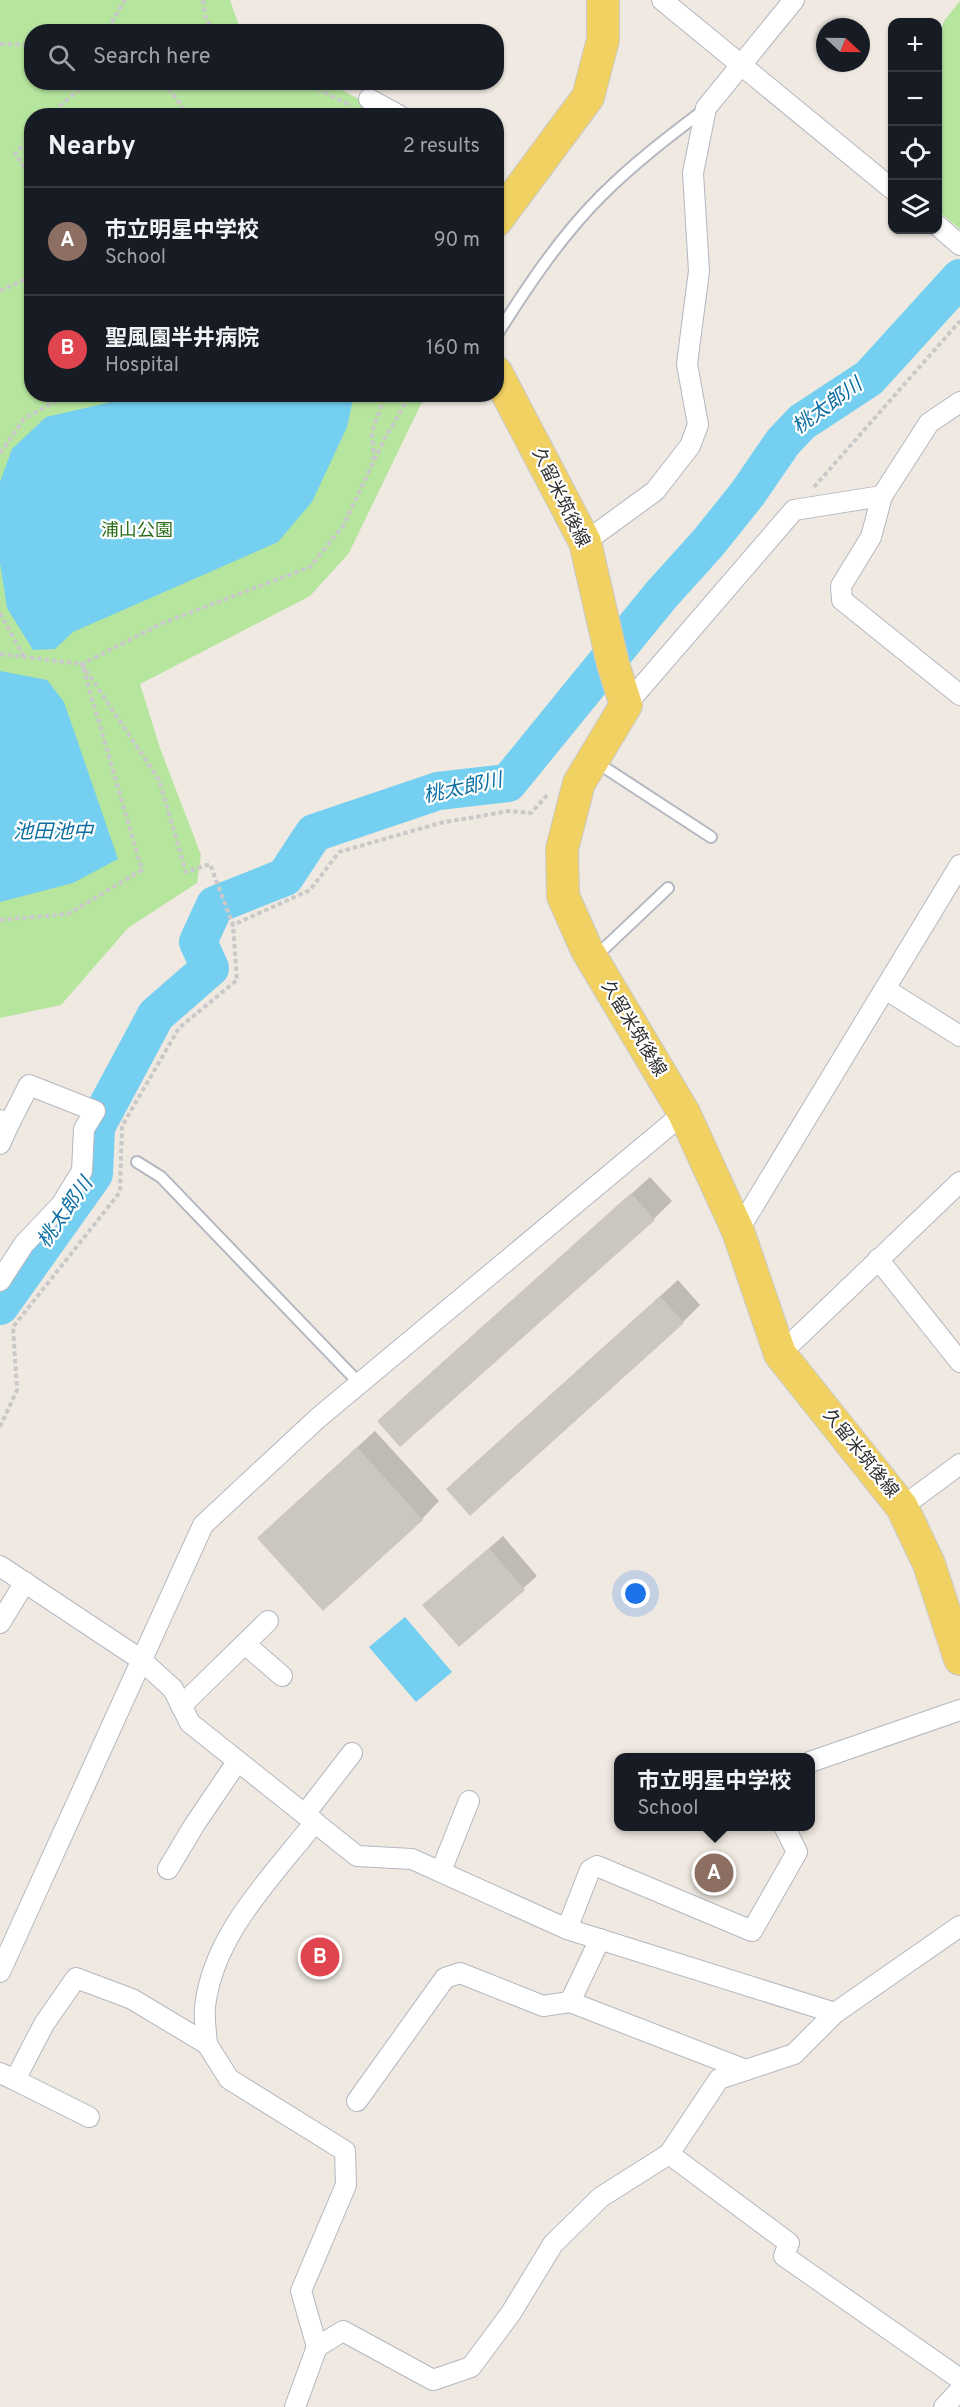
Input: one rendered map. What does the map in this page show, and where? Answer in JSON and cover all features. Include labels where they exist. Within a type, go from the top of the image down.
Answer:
[{"type":"main road","points":[[504,210],[588,97],[603,40],[603,0]]},
{"type":"main road","name":"久留米筑後線","points":[[504,387],[585,542],[613,664],[626,705],[579,783],[562,849],[563,896],[592,960],[684,1113],[738,1231],[780,1354],[902,1507],[929,1564],[960,1659]]},
{"type":"street","points":[[662,0],[744,65],[888,186]]},
{"type":"street","points":[[585,542],[655,491],[690,446],[698,425],[687,364],[699,271],[693,173],[706,108],[744,65],[794,0]]},
{"type":"street","points":[[365,104],[377,108]]},
{"type":"street","points":[[942,229],[960,245]]},
{"type":"street","points":[[960,402],[929,423],[882,496],[871,537],[841,586],[842,600],[960,695]]},
{"type":"street","points":[[626,705],[794,510],[882,496]]},
{"type":"street","points":[[738,1231],[885,989],[955,886],[960,865]]},
{"type":"street","points":[[885,989],[960,1036]]},
{"type":"street","points":[[0,1144],[4,1122],[29,1085],[95,1111],[84,1129],[82,1171],[61,1205],[24,1244],[0,1281]]},
{"type":"street","points":[[0,1972],[140,1659],[203,1525],[318,1418],[684,1113]]},
{"type":"street","points":[[780,1354],[960,1182]]},
{"type":"street","points":[[878,1259],[960,1362]]},
{"type":"street","points":[[902,1507],[960,1464]]},
{"type":"street","points":[[0,1566],[140,1659],[173,1689],[190,1723],[357,1856],[412,1859],[567,1929],[835,2013]]},
{"type":"street","points":[[0,1623],[25,1582]]},
{"type":"street","points":[[181,1706],[268,1621]]},
{"type":"street","points":[[245,1644],[282,1676]]},
{"type":"street","points":[[815,1760],[960,1710]]},
{"type":"street","points":[[207,2044],[205,2009],[209,1985],[230,1932],[310,1818],[352,1753]]},
{"type":"street","points":[[168,1869],[237,1762]]},
{"type":"street","points":[[441,1871],[469,1801]]},
{"type":"street","points":[[567,1929],[590,1870],[597,1866],[752,1931],[797,1852],[786,1831]]},
{"type":"street","points":[[317,2347],[343,2331],[432,2380],[471,2367],[511,2313],[553,2244],[601,2197],[669,2154],[719,2079],[794,2054],[835,2013],[960,1926]]},
{"type":"street","points":[[570,2002],[600,1939]]},
{"type":"street","points":[[357,2101],[445,1978],[460,1973],[543,2006],[570,2002],[746,2070]]},
{"type":"street","points":[[89,2117],[7,2076],[76,1978],[132,1999],[207,2044],[229,2079],[345,2151],[346,2185],[301,2291],[317,2347],[295,2407]]},
{"type":"street","points":[[669,2154],[789,2243],[784,2256],[960,2379]]},
{"type":"street","points":[[944,2407],[960,2390]]},
{"type":"lane","points":[[504,323],[524,292],[600,197],[646,153],[706,108]]},
{"type":"lane","points":[[593,760],[711,837]]},
{"type":"lane","points":[[592,960],[668,888]]},
{"type":"lane","points":[[137,1162],[161,1177],[360,1384]]},
{"type":"path","points":[[111,24],[125,0]]},
{"type":"path","points":[[203,0],[210,24]]},
{"type":"path","points":[[0,44],[24,45]]},
{"type":"path","points":[[57,108],[79,90]]},
{"type":"path","points":[[170,90],[183,108]]},
{"type":"path","points":[[326,90],[365,104]]},
{"type":"path","points":[[24,144],[15,154],[24,166]]},
{"type":"path","points":[[0,291],[24,280]]},
{"type":"path","points":[[794,510],[960,321]]},
{"type":"path","points":[[0,453],[24,419],[54,402]]},
{"type":"path","points":[[374,462],[372,431],[384,402]]},
{"type":"path","points":[[0,654],[82,664],[163,623],[310,567],[344,526],[374,462],[407,402]]},
{"type":"path","points":[[0,613],[24,657]]},
{"type":"path","points":[[0,920],[68,914],[142,870],[82,664]]},
{"type":"path","points":[[0,1427],[17,1390],[13,1327],[120,1192],[122,1126],[179,1028],[237,980],[233,925],[210,864],[186,872],[159,780],[82,664]]},
{"type":"path","points":[[233,925],[310,890],[339,852],[440,823],[509,811],[531,813],[555,786]]},
{"type":"green space","name":"浦山公園","points":[[0,0],[230,0],[239,24],[24,24],[24,90],[342,90],[375,108],[24,108],[24,402],[423,402],[349,553],[310,596],[140,684],[160,748],[201,855],[197,883],[128,928],[61,1005],[0,1018]]},
{"type":"green space","points":[[960,1],[960,229],[942,214],[942,27]]},
{"type":"water","points":[[111,402],[352,402],[347,427],[312,502],[278,542],[73,632],[55,649],[33,650],[7,608],[0,563],[0,482],[12,449],[46,417]]},
{"type":"water","name":"池田池中","points":[[0,671],[47,680],[64,702],[118,859],[73,883],[0,902]]},
{"type":"water","points":[[405,1617],[452,1672],[416,1702],[369,1647]]},
{"type":"building","points":[[631,1193],[655,1220],[400,1447],[377,1421]]},
{"type":"building","points":[[660,1296],[684,1323],[470,1516],[446,1489]]},
{"type":"building","points":[[357,1447],[423,1520],[323,1611],[257,1538]]},
{"type":"building","points":[[489,1548],[525,1590],[459,1647],[422,1605]]},
{"type":"waterway","name":"桃太郎川","points":[[0,1306],[94,1174],[96,1127],[156,1015],[210,968],[198,942],[215,905],[285,877],[314,833],[438,791],[508,783],[661,595],[708,543],[748,493],[783,442],[802,422],[869,378],[960,278]]},
{"type":"place","name":"市立明星中学校","points":[[714,1873]]},
{"type":"place","name":"聖風園半井病院","points":[[320,1957]]}]
